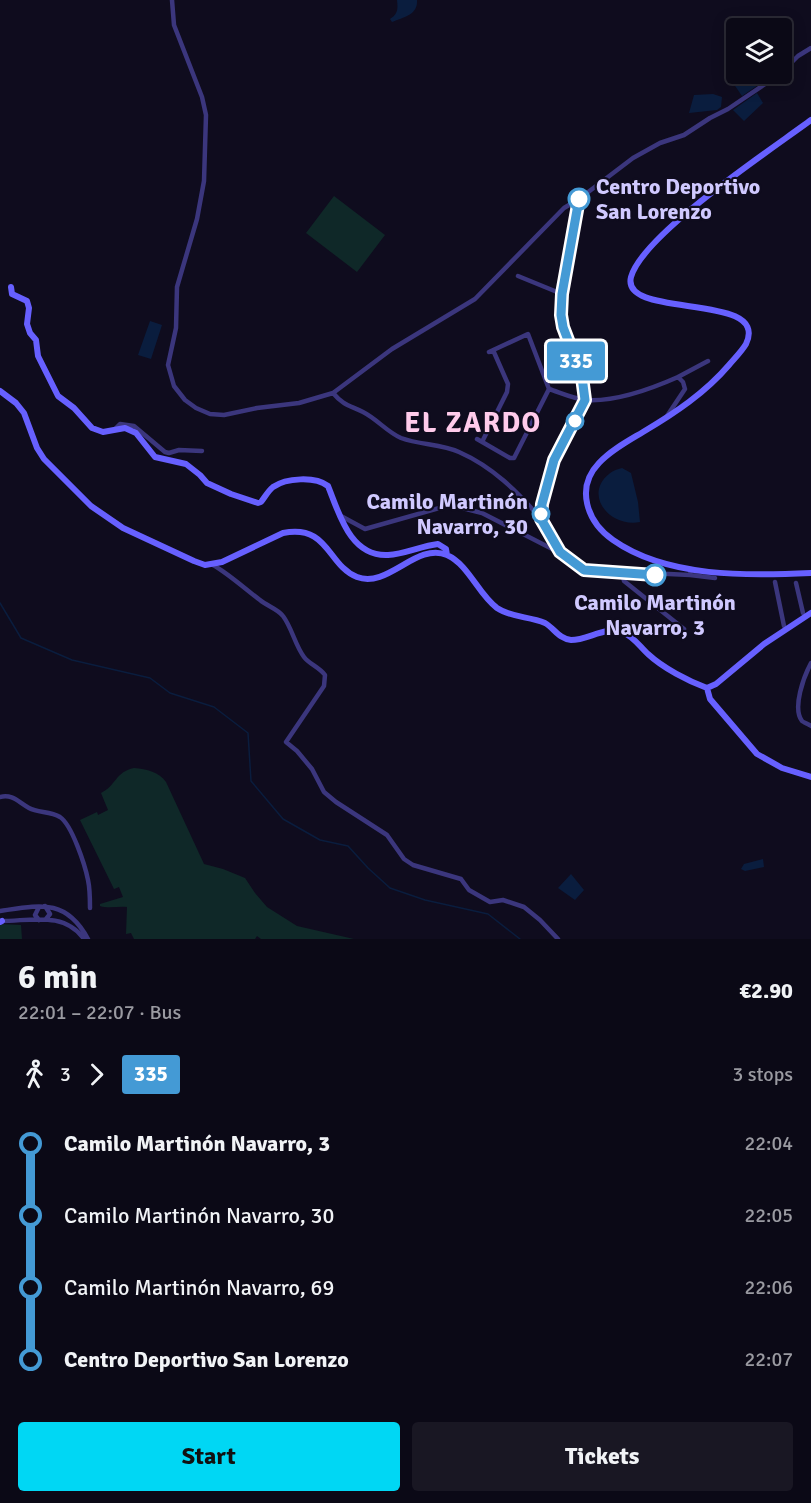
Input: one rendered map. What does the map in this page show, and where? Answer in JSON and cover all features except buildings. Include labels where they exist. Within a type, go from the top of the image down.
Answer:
[{"type":"street","points":[[172,0],[174,25],[202,98],[206,115],[206,155],[199,210],[177,287],[176,328],[168,365],[174,386],[185,400],[210,414],[224,415],[299,403],[333,393],[392,349],[475,298],[564,208],[633,158],[660,143],[684,135],[765,84]]},
{"type":"street","points":[[792,62],[811,48]]},
{"type":"street","points":[[715,578],[650,560],[621,546],[598,526],[589,512],[585,495],[586,483],[600,462],[616,449],[667,417],[715,381],[746,344],[747,327],[741,320],[692,305],[645,299],[637,294],[631,288],[630,279],[634,269],[666,232],[708,196],[811,120]]},
{"type":"street","points":[[541,519],[542,504],[554,460],[585,400],[582,377],[563,327],[561,315],[562,294],[579,199]]},
{"type":"street","points":[[518,276],[562,294]]},
{"type":"street","points":[[11,287],[12,294],[27,301],[29,308],[27,324],[36,340],[38,356],[58,396],[74,408],[92,428],[102,432],[116,428],[136,432],[155,457],[186,464],[207,483],[258,503],[270,489],[285,482],[309,480],[323,482],[328,486],[344,527],[364,548],[386,555],[438,543],[446,549],[447,555]]},
{"type":"street","points":[[528,334],[549,389],[514,458],[479,441],[507,392],[508,384],[491,351],[528,334]]},
{"type":"street","points":[[549,389],[585,400],[618,397],[648,391],[708,361]]},
{"type":"street","points":[[667,417],[685,389],[678,377]]},
{"type":"street","points":[[0,392],[16,403],[24,413],[37,448],[44,459],[91,506],[123,528],[194,561],[213,564],[229,578],[283,615],[305,659],[320,668],[325,675],[324,686],[286,741],[312,769],[324,792],[387,835],[404,859],[412,865],[461,879],[469,890],[490,902],[503,900],[524,907],[558,939]]},
{"type":"street","points":[[333,393],[341,402],[362,411],[394,434],[412,441],[454,450],[494,472],[518,493],[541,519],[560,552]]},
{"type":"street","points":[[116,428],[120,424],[134,426],[165,452],[202,451]]},
{"type":"street","points":[[340,516],[365,529],[450,505],[482,513],[560,552],[584,570],[622,573],[691,572],[752,575],[811,573]]},
{"type":"street","points":[[213,564],[292,531],[314,537],[325,544],[343,567],[354,576],[364,579],[376,578],[429,554],[447,555],[464,569],[484,596],[497,608],[510,615],[543,622],[566,639],[574,640],[610,631],[624,632],[655,660],[707,688],[716,684],[764,644],[811,613]]},
{"type":"street","points":[[622,573],[624,581],[684,629]]},
{"type":"street","points":[[775,582],[784,626]]},
{"type":"street","points":[[796,583],[803,613]]},
{"type":"street","points":[[811,663],[800,692],[799,712],[803,721],[811,726]]},
{"type":"street","points":[[707,688],[710,699],[757,754],[782,768],[811,777]]},
{"type":"street","points":[[0,796],[14,797],[30,808],[52,814],[65,822],[88,878],[90,908]]},
{"type":"street","points":[[45,906],[50,914],[46,919]]},
{"type":"street","points":[[39,907],[35,915],[39,920]]},
{"type":"street","points":[[0,911],[54,907],[68,913],[83,929],[88,939]]},
{"type":"street","points":[[1,921],[46,919],[67,923],[84,939]]},
{"type":"green space","points":[[334,196],[385,235],[357,272],[306,233]]},
{"type":"green space","points":[[134,768],[152,772],[166,782],[204,864],[245,878],[267,907],[297,926],[354,939],[261,939],[257,936],[255,939],[134,939],[131,933],[126,934],[127,907],[100,906],[100,904],[123,897],[119,887],[114,889],[80,820],[97,812],[98,815],[108,810],[101,793],[110,787],[119,776]]},
{"type":"green space","points":[[0,924],[21,925],[22,939],[0,939]]},
{"type":"water","points":[[397,0],[417,0],[417,5],[409,15],[392,22],[390,19],[397,11]]},
{"type":"water","points":[[734,84],[760,84],[742,96]]},
{"type":"water","points":[[757,93],[763,103],[744,121],[733,110]]},
{"type":"water","points":[[713,94],[722,97],[721,107],[717,110],[689,113],[694,95]]},
{"type":"water","points":[[150,321],[162,325],[151,359],[138,355]]},
{"type":"water","points":[[622,468],[631,473],[640,522],[629,523],[619,520],[610,515],[599,500],[602,482],[610,473]]},
{"type":"water","points":[[763,859],[764,867],[745,871],[741,869],[744,864]]},
{"type":"water","points":[[571,874],[584,890],[575,900],[558,888]]},
{"type":"waterway","points":[[0,603],[21,638],[72,660],[150,678],[170,693],[214,707],[248,733],[251,781],[283,819],[320,840],[348,846],[390,888],[425,900],[488,914],[520,939]]},
{"type":"bus line","name":"335","points":[[579,199],[562,294],[561,315],[563,327],[582,377],[585,400],[554,460],[542,504],[541,519],[560,552],[584,570],[655,575]]},
{"type":"place","name":"Centro Deportivo San Lorenzo","points":[[579,199]]},
{"type":"place","name":"Camilo Martinón Navarro, 30","points":[[541,514]]},
{"type":"place","name":"Camilo Martinón Navarro, 3","points":[[655,575]]},
{"type":"district","name":"EL ZARDO","points":[[473,423]]}]
